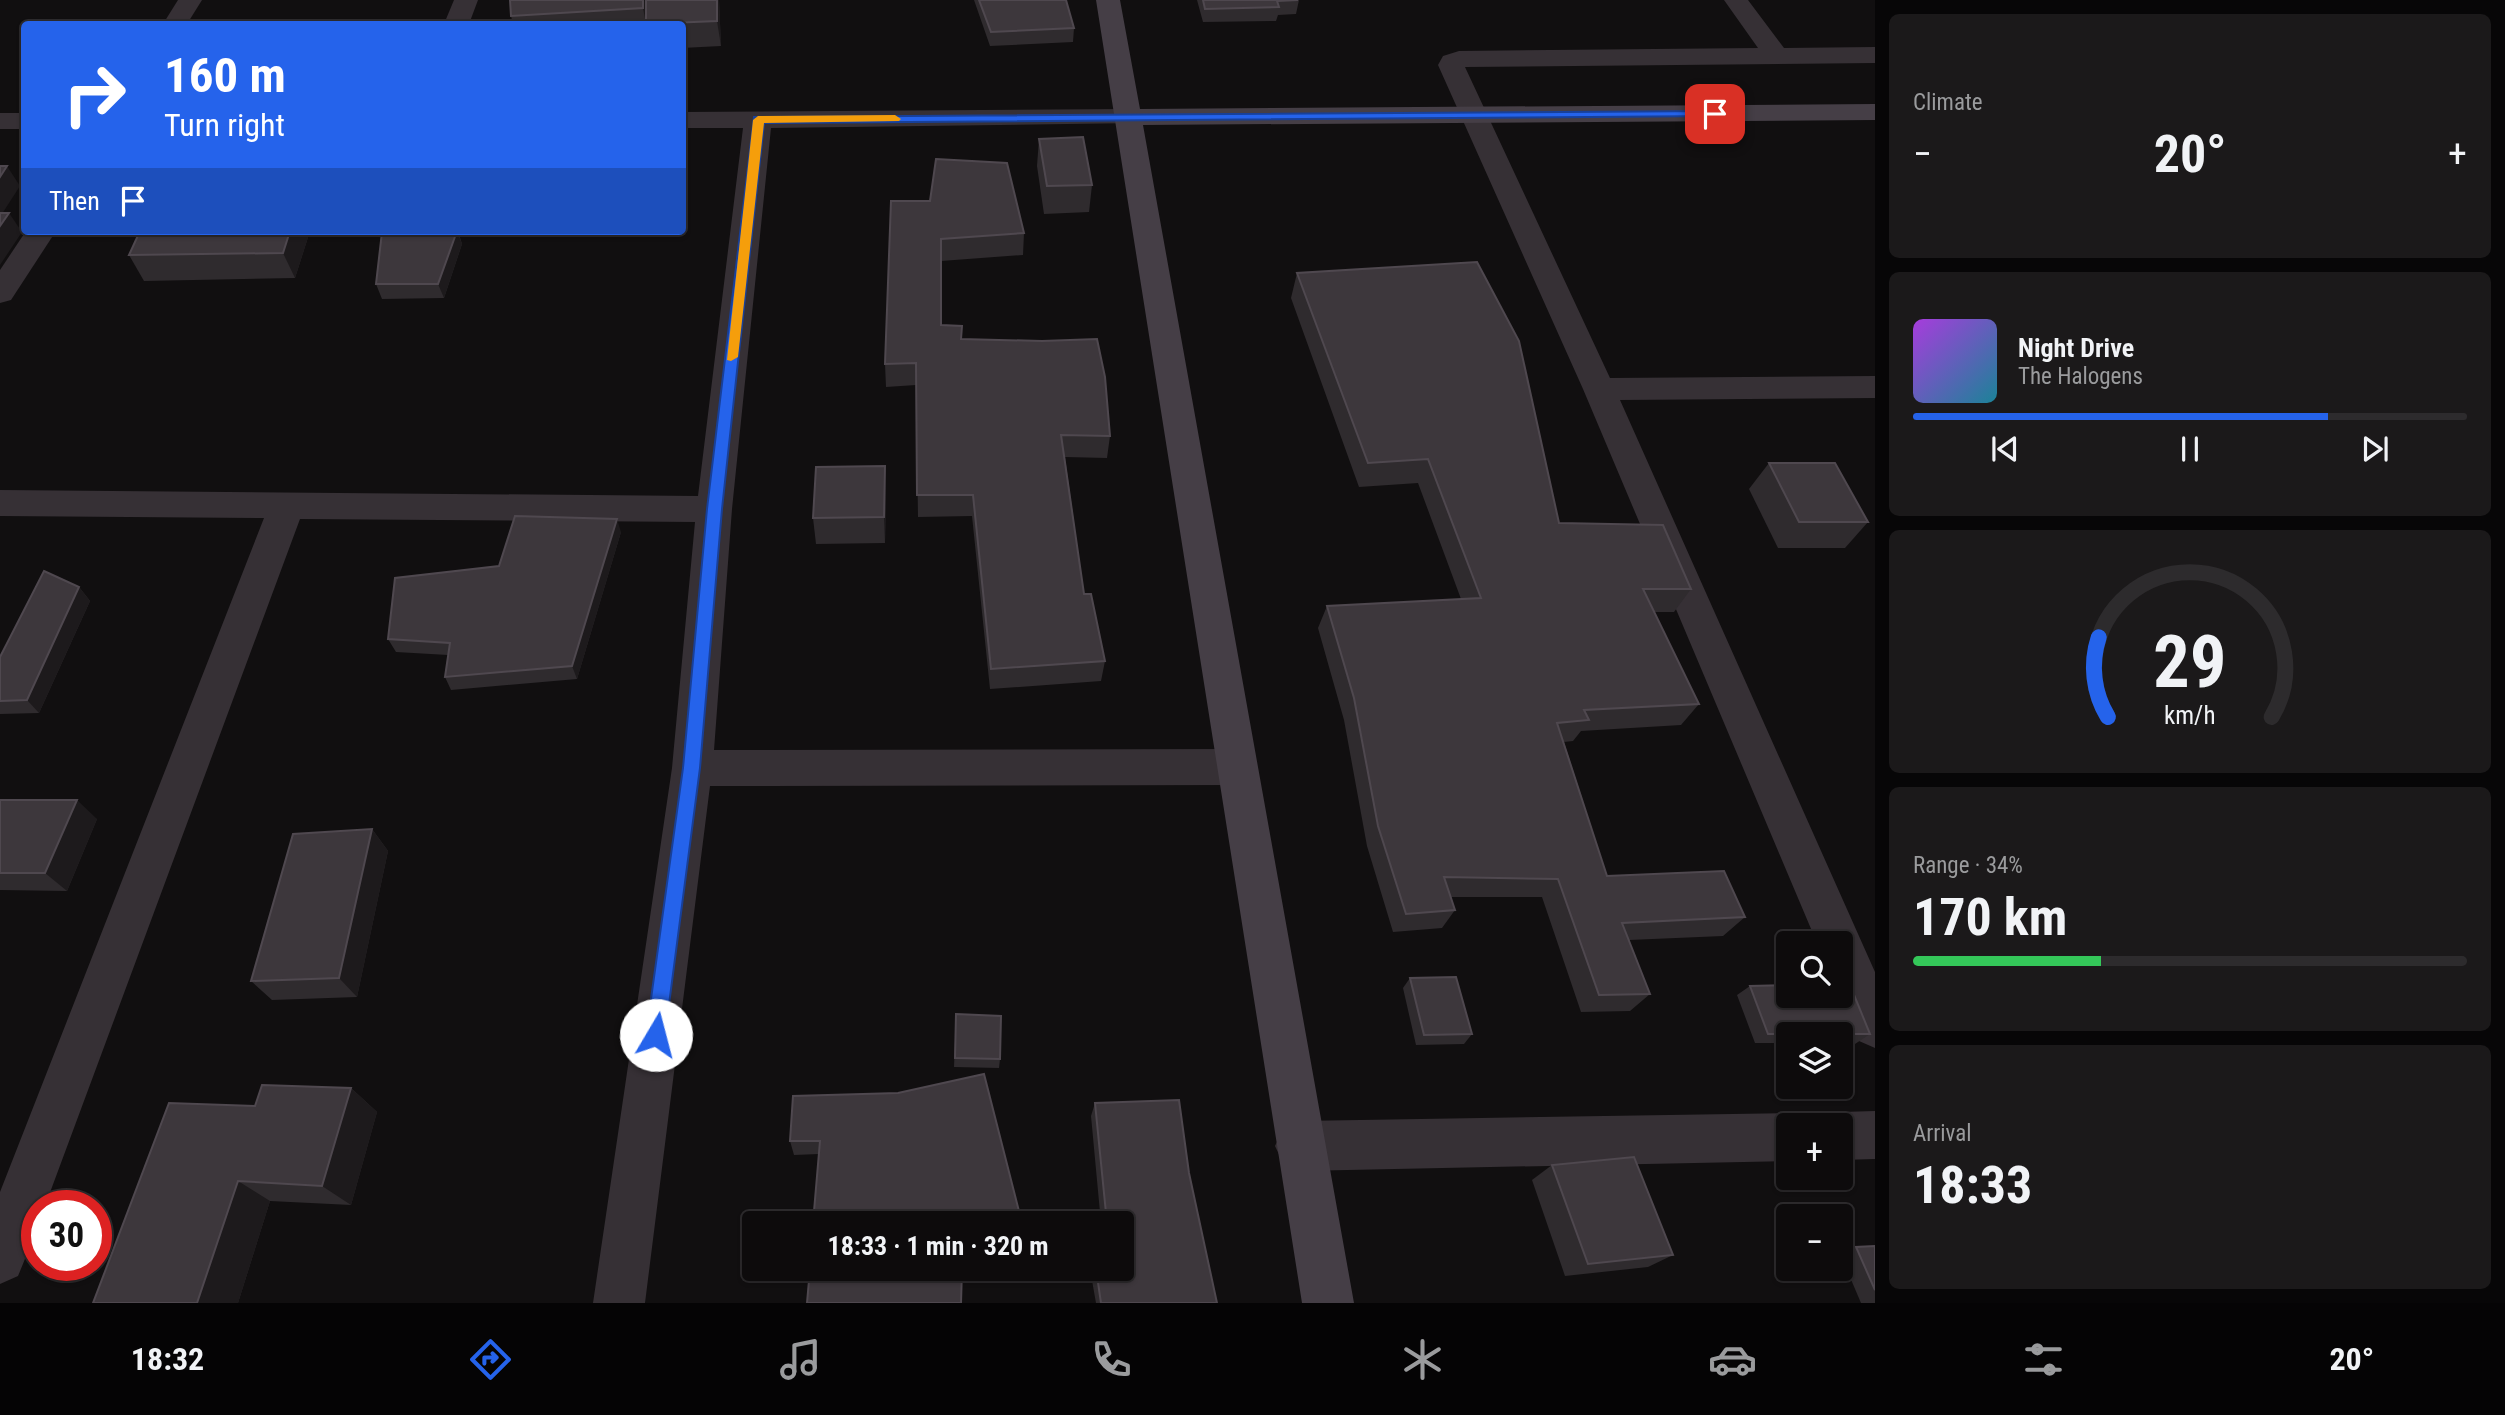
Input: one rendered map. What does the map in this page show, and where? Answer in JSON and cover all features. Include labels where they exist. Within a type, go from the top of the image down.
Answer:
[{"type":"street","points":[[176,21],[190,0]]},
{"type":"street","points":[[458,21],[466,0]]},
{"type":"street","points":[[1108,0],[1328,1303]]},
{"type":"street","points":[[1736,0],[1777,57]]},
{"type":"street","points":[[1834,931],[1599,389],[1452,61],[1875,55]]},
{"type":"street","points":[[686,120],[1475,117],[1875,112]]},
{"type":"street","points":[[620,1303],[692,768],[714,509],[758,120]]},
{"type":"street","points":[[0,121],[21,121]]},
{"type":"street","points":[[0,293],[38,235]]},
{"type":"street","points":[[1599,389],[1875,387]]},
{"type":"street","points":[[0,503],[714,509]]},
{"type":"street","points":[[0,1258],[287,505]]},
{"type":"street","points":[[692,768],[1236,767]]},
{"type":"street","points":[[1853,975],[1875,1025]]},
{"type":"street","points":[[1853,1136],[1875,1135]]},
{"type":"street","points":[[1300,1146],[1776,1137]]},
{"type":"building","points":[[510,0],[643,0],[643,8],[511,16]]},
{"type":"building","points":[[646,0],[717,0],[717,21],[646,21]]},
{"type":"building","points":[[979,0],[1066,0],[1074,28],[991,32]]},
{"type":"building","points":[[1203,0],[1298,0],[1277,1],[1279,7],[1205,9]]},
{"type":"building","points":[[1083,137],[1092,185],[1047,186],[1039,139]]},
{"type":"building","points":[[936,159],[1007,163],[1024,233],[941,239],[941,325],[962,326],[961,339],[1097,339],[1105,377],[1110,436],[1061,435],[1084,594],[1091,594],[1105,661],[991,669],[973,495],[917,495],[916,363],[885,364],[891,201],[930,201]]},
{"type":"building","points":[[0,166],[7,166],[0,177]]},
{"type":"building","points":[[0,213],[9,213],[0,226]]},
{"type":"building","points":[[138,235],[289,235],[283,253],[129,255]]},
{"type":"building","points":[[382,235],[456,235],[438,284],[376,284]]},
{"type":"building","points":[[1477,262],[1519,341],[1559,523],[1663,525],[1691,589],[1643,589],[1699,704],[1584,710],[1589,720],[1557,723],[1607,876],[1724,871],[1745,917],[1622,923],[1650,994],[1599,995],[1558,879],[1444,877],[1455,910],[1406,914],[1378,826],[1354,698],[1327,606],[1481,598],[1428,459],[1368,463],[1297,273]]},
{"type":"building","points":[[1769,463],[1835,463],[1868,522],[1799,522]]},
{"type":"building","points":[[885,466],[884,517],[813,518],[816,467]]},
{"type":"building","points":[[515,516],[617,519],[572,666],[445,677],[450,643],[388,639],[395,578],[499,566]]},
{"type":"building","points":[[44,571],[79,587],[27,700],[0,701],[0,657]]},
{"type":"building","points":[[0,800],[77,800],[45,873],[0,873]]},
{"type":"building","points":[[372,829],[339,978],[251,981],[293,834]]},
{"type":"building","points":[[1456,977],[1472,1034],[1424,1035],[1410,978]]},
{"type":"building","points":[[1776,985],[1776,1008],[1853,1008],[1853,992],[1870,1034],[1853,1034],[1853,1022],[1776,1022],[1776,1034],[1768,1034],[1750,986]]},
{"type":"building","points":[[956,1014],[1001,1016],[1000,1059],[955,1058]]},
{"type":"building","points":[[984,1074],[1019,1211],[814,1211],[820,1141],[790,1141],[793,1096],[898,1093]]},
{"type":"building","points":[[262,1085],[351,1088],[322,1186],[238,1181],[197,1303],[93,1303],[101,1281],[112,1281],[112,1253],[169,1103],[255,1106]]},
{"type":"building","points":[[1179,1100],[1189,1173],[1217,1303],[1101,1303],[1098,1281],[1134,1281],[1134,1211],[1106,1211],[1095,1103]]},
{"type":"building","points":[[1634,1157],[1673,1255],[1588,1264],[1552,1165]]},
{"type":"building","points":[[1875,1246],[1875,1290],[1856,1247]]},
{"type":"building","points":[[809,1281],[962,1281],[961,1303],[807,1303]]},
{"type":"slow traffic","points":[[731,357],[758,120],[895,119]]},
{"type":"route","points":[[656,1035],[692,768],[714,509],[758,120],[1715,114]]}]
